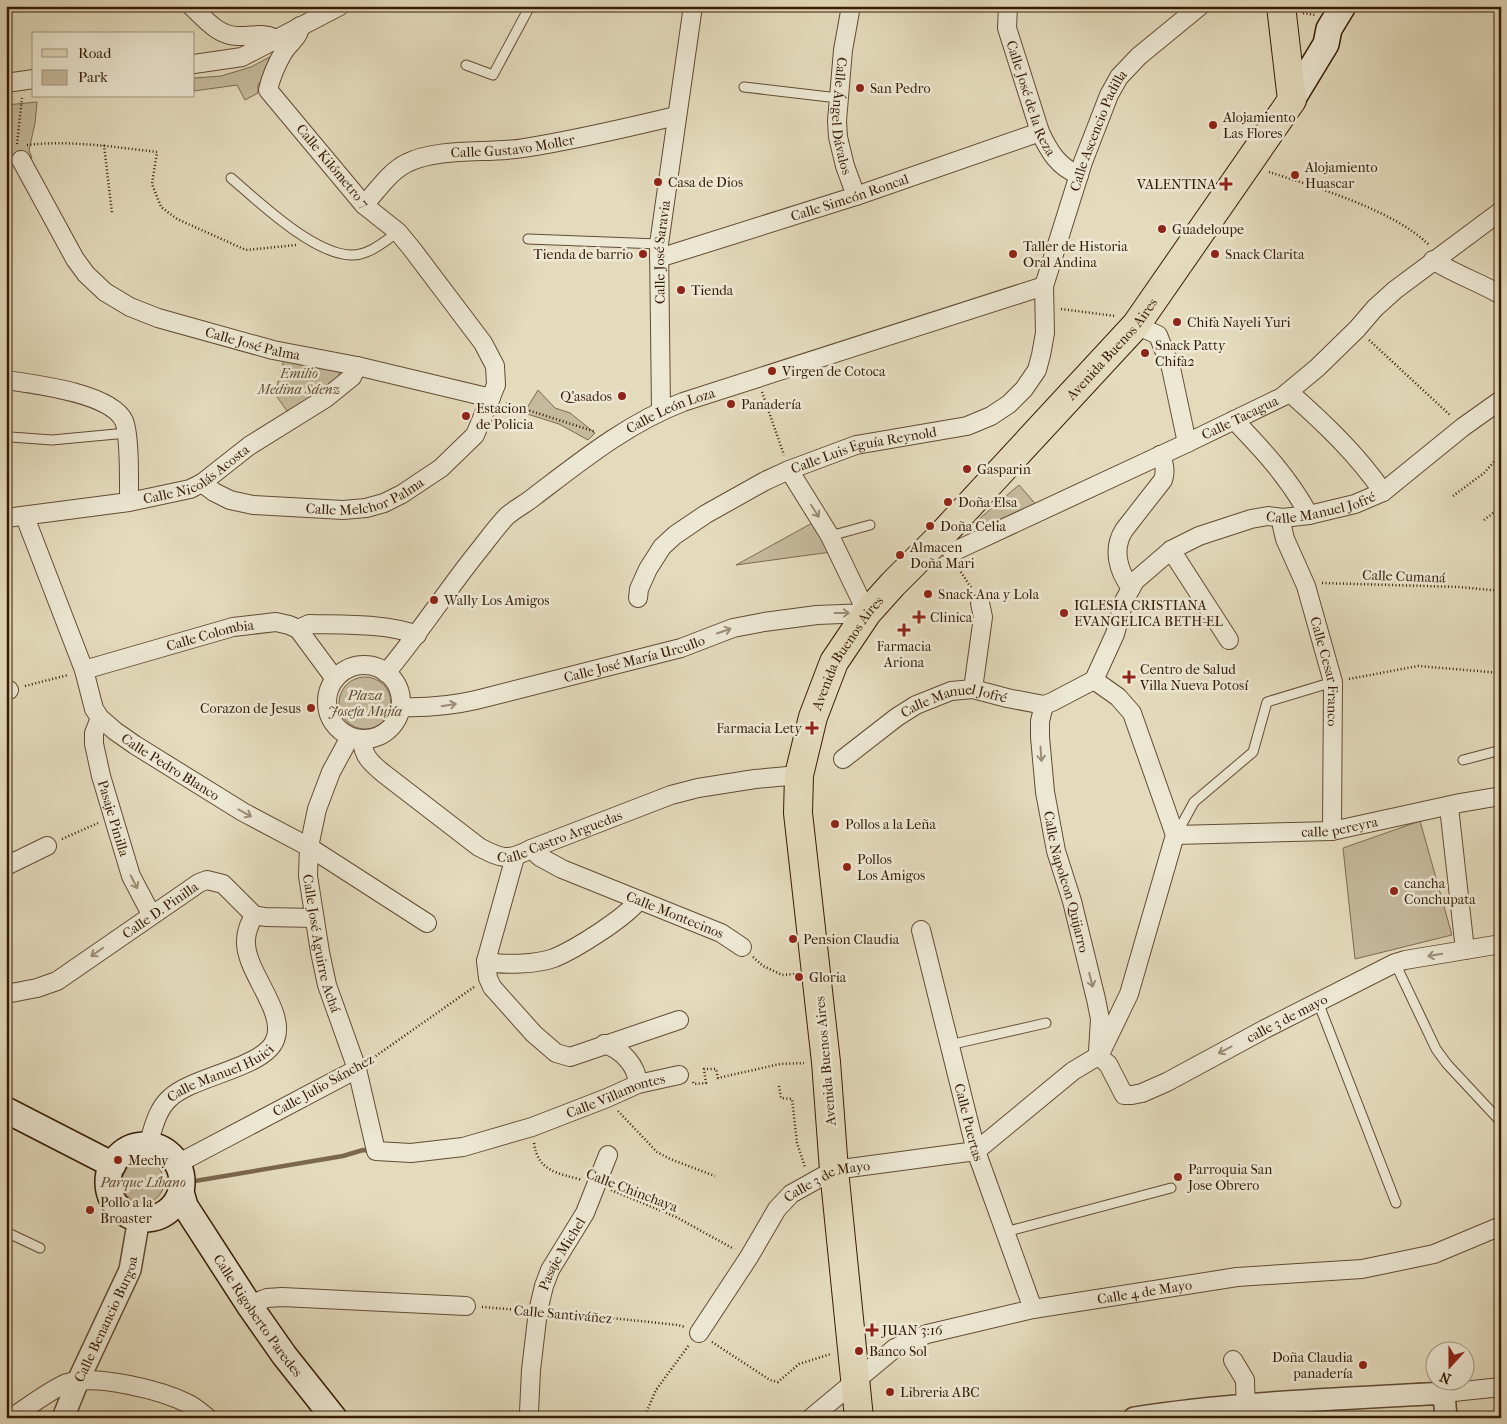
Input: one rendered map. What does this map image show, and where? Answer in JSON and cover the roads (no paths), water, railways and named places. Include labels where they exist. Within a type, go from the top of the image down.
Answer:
[{"type":"main road","name":"Avenida Buenos Aires","points":[[1326,44],[1340,35],[1358,6]]},
{"type":"main road","points":[[1281,8],[1292,100]]},
{"type":"main road","name":"Avenida Buenos Aires","points":[[859,1418],[852,1349],[823,1176],[826,1062],[798,813],[799,775],[813,717],[834,662],[867,613],[893,584],[947,545],[1136,325],[1292,100],[1326,44],[1329,29],[1339,12]]},
{"type":"main road","points":[[6,1110],[112,1165]]},
{"type":"main road","points":[[148,1145],[160,1148],[170,1154],[177,1164],[181,1173],[180,1203],[157,1216],[139,1218],[118,1208],[108,1187],[108,1175],[112,1165],[127,1149],[148,1145]]},
{"type":"main road","name":"Calle Rigoberto Paredes","points":[[180,1203],[284,1355],[334,1418]]},
{"type":"street","points":[[191,6],[221,32],[239,36],[266,35],[275,40]]},
{"type":"street","points":[[195,64],[242,57],[340,6]]},
{"type":"street","name":"Calle José Saravia","points":[[661,410],[659,251],[676,116],[693,6]]},
{"type":"street","name":"Calle Ángel Dávalos","points":[[851,6],[843,50],[838,98],[838,137],[845,166],[856,196]]},
{"type":"street","name":"Calle José de la Reza","points":[[1008,6],[1007,28],[1040,132],[1057,161],[1069,171],[1079,175]]},
{"type":"street","name":"Calle Ascencio Padilla","points":[[1044,286],[1079,175],[1109,94],[1119,77],[1140,56],[1200,6]]},
{"type":"street","name":"Calle Kilómetro 7","points":[[300,26],[300,32],[284,52],[274,71],[268,90],[364,205],[398,232],[483,343],[491,356],[496,375],[496,385],[491,398]]},
{"type":"street","points":[[6,83],[29,79]]},
{"type":"street","name":"Calle Gustavo Moller","points":[[364,205],[397,170],[408,162],[459,153],[522,149],[577,139],[676,116]]},
{"type":"street","name":"Calle Simeón Roncal","points":[[659,251],[856,196],[1040,132]]},
{"type":"street","name":"Calle José Palma","points":[[19,153],[75,259],[86,274],[105,292],[130,306],[158,318],[273,350],[357,366],[491,398]]},
{"type":"street","name":"Calle Tacagua","points":[[947,545],[1187,444],[1282,397],[1312,373],[1357,329],[1375,308],[1436,258],[1501,211]]},
{"type":"street","points":[[1436,258],[1448,270],[1501,295]]},
{"type":"street","name":"Calle Luis Eguía Reynold","points":[[638,598],[639,589],[648,568],[662,547],[675,535],[706,514],[788,470],[856,445],[967,426],[991,416],[1009,404],[1024,389],[1037,370],[1045,333],[1044,286]]},
{"type":"street","name":"Calle León Loza","points":[[386,673],[451,586],[507,516],[614,438],[661,410],[1044,286]]},
{"type":"street","points":[[1136,325],[1158,335],[1171,368],[1187,444]]},
{"type":"street","name":"Calle Nicolás Acosta","points":[[6,518],[129,502],[190,489],[202,483],[249,446],[326,398],[352,377],[357,366]]},
{"type":"street","points":[[6,380],[60,388],[86,396],[107,406],[116,413],[123,420],[127,433],[129,502]]},
{"type":"street","points":[[1289,392],[1322,422],[1358,460],[1371,474],[1383,492]]},
{"type":"street","name":"Calle Melchor Palma","points":[[202,483],[230,500],[253,505],[343,510],[366,508],[384,503],[402,494],[441,468],[459,452],[475,436],[491,398]]},
{"type":"street","name":"Calle Manuel Jofré","points":[[1094,680],[1112,642],[1124,601],[1135,581],[1171,550],[1200,536],[1251,519],[1268,516],[1283,518],[1309,515],[1355,504],[1383,492],[1463,427],[1498,406]]},
{"type":"street","points":[[1234,420],[1278,467],[1298,494],[1309,515]]},
{"type":"street","points":[[1131,588],[1120,570],[1117,548],[1120,536],[1124,530],[1163,480],[1166,472],[1160,455]]},
{"type":"street","points":[[788,470],[830,536],[867,613]]},
{"type":"street","name":"Calle Pedro Blanco","points":[[25,517],[84,670],[94,709],[100,718],[135,744],[226,801],[309,847],[427,924]]},
{"type":"street","name":"Calle Cesar Franco","points":[[1283,518],[1286,539],[1306,586],[1333,682],[1332,831]]},
{"type":"street","points":[[1171,550],[1230,640]]},
{"type":"street","points":[[973,689],[983,617],[980,603]]},
{"type":"street","name":"Calle José María Urcullo","points":[[400,707],[428,708],[476,700],[681,648],[733,628],[756,623],[838,613],[867,613]]},
{"type":"street","name":"Calle Colombia","points":[[84,670],[233,627],[276,622],[298,629],[309,624],[387,628],[417,634]]},
{"type":"street","points":[[298,629],[335,679]]},
{"type":"street","points":[[355,666],[367,666],[378,668],[386,673],[396,684],[400,694],[400,707],[398,716],[384,734],[373,738],[356,738],[339,730],[332,722],[327,711],[326,700],[329,688],[344,671],[355,666]]},
{"type":"street","points":[[976,1151],[1073,1071],[1098,1056],[1128,994],[1176,835],[1132,713],[1118,697],[1094,680],[1044,705]]},
{"type":"street","name":"Calle Manuel Jofré","points":[[843,759],[897,717],[916,706],[951,691],[973,689],[1044,705]]},
{"type":"street","name":"Calle Napoleon Quijarro","points":[[1044,705],[1040,721],[1040,737],[1045,792],[1056,851],[1072,901],[1096,1000],[1100,1020],[1098,1056]]},
{"type":"street","name":"Pasaje Pinilla","points":[[100,718],[94,733],[94,744],[131,876],[151,914]]},
{"type":"street","name":"Calle Castro Arguedas","points":[[356,738],[370,762],[479,847],[499,856],[515,857],[531,849],[671,795],[698,788],[755,778],[799,775]]},
{"type":"street","name":"Calle José Aguirre Achá","points":[[356,738],[331,772],[317,809],[309,847],[308,876],[314,918],[328,985],[357,1069],[376,1151]]},
{"type":"street","name":"calle pereyra","points":[[1176,835],[1332,831],[1501,796]]},
{"type":"street","points":[[1449,806],[1465,950]]},
{"type":"street","points":[[6,866],[47,846]]},
{"type":"street","name":"Calle Montecinos","points":[[531,849],[562,869],[721,933],[742,947]]},
{"type":"street","points":[[515,857],[487,969],[492,986],[534,1034],[556,1053],[570,1057],[679,1020]]},
{"type":"street","name":"Calle D. Pinilla","points":[[6,994],[37,988],[57,981],[199,882],[207,880],[223,884],[254,915]]},
{"type":"street","points":[[487,969],[499,964],[553,958],[624,915],[639,900]]},
{"type":"street","points":[[254,915],[314,918]]},
{"type":"street","name":"Calle Manuel Huici","points":[[148,1145],[160,1111],[169,1098],[182,1089],[248,1062],[266,1052],[275,1040],[277,1028],[271,1003],[254,972],[247,947],[247,932],[254,915]]},
{"type":"street","name":"Calle Puertas","points":[[921,930],[976,1151],[1033,1309]]},
{"type":"street","name":"calle 3 de mayo","points":[[1098,1056],[1108,1064],[1124,1095],[1137,1095],[1167,1082],[1395,963],[1501,944]]},
{"type":"street","points":[[604,1044],[622,1053],[638,1078],[638,1084]]},
{"type":"street","name":"Calle Julio Sánchez","points":[[177,1164],[357,1069]]},
{"type":"street","name":"Calle Villamontes","points":[[376,1151],[411,1154],[463,1147],[532,1127],[638,1084],[679,1075]]},
{"type":"street","name":"Calle 3 de Mayo","points":[[698,1333],[749,1257],[777,1208],[791,1194],[823,1176],[976,1151]]},
{"type":"street","name":"Pasaje Michel","points":[[530,1418],[531,1370],[538,1311],[544,1286],[550,1270],[585,1213],[608,1155]]},
{"type":"street","name":"Calle Benancio Burgoa","points":[[63,1418],[78,1381],[130,1270],[139,1218]]},
{"type":"street","name":"Calle 4 de Mayo","points":[[812,1418],[895,1348],[927,1334],[1033,1309],[1237,1277],[1362,1269],[1434,1254],[1501,1226]]},
{"type":"street","points":[[249,1304],[266,1298],[282,1297],[466,1306]]},
{"type":"street","points":[[1233,1360],[1244,1380],[1246,1412]]},
{"type":"street","points":[[12,1418],[64,1384],[78,1381],[118,1383],[171,1397],[190,1405],[208,1418]]},
{"type":"street","points":[[1134,1418],[1165,1413],[1246,1412],[1501,1387]]},
{"type":"street","points":[[1444,1393],[1446,1418]]},
{"type":"lane","points":[[466,65],[492,74],[530,6]]},
{"type":"lane","points":[[744,86],[838,98]]},
{"type":"lane","points":[[231,178],[262,205],[313,243],[340,253],[357,254],[367,252],[398,232]]},
{"type":"lane","name":"Calle Simeón Roncal","points":[[528,239],[659,251]]},
{"type":"lane","points":[[6,435],[11,438],[52,440],[127,433]]},
{"type":"lane","points":[[830,536],[870,525]]},
{"type":"lane","points":[[1176,835],[1194,802],[1253,752],[1267,702],[1333,682]]},
{"type":"lane","points":[[1463,760],[1501,750]]},
{"type":"lane","points":[[1395,963],[1436,1049],[1447,1064],[1501,1122]]},
{"type":"lane","points":[[1318,1002],[1396,1202]]},
{"type":"lane","points":[[949,1045],[1046,1023]]},
{"type":"lane","points":[[1005,1232],[1171,1188]]},
{"type":"lane","points":[[6,1232],[40,1248]]},
{"type":"waterway","points":[[183,1183],[343,1156],[363,1150],[372,1151]]},
{"type":"place","name":"San Pedro","points":[[860,88]]},
{"type":"place","name":"Alojamiento Las Flores","points":[[1213,125]]},
{"type":"place","name":"Alojamiento Huascar","points":[[1295,175]]},
{"type":"place","name":"Casa de Dios","points":[[658,182]]},
{"type":"place","name":"VALENTINA","points":[[1226,184]]},
{"type":"place","name":"Guadeloupe","points":[[1162,229]]},
{"type":"place","name":"Tienda de barrio","points":[[643,254]]},
{"type":"place","name":"Taller de Historia Oral Andina","points":[[1013,254]]},
{"type":"place","name":"Snack Clarita","points":[[1215,254]]},
{"type":"place","name":"Tienda","points":[[681,290]]},
{"type":"place","name":"Chifa Nayeli Yuri","points":[[1177,322]]},
{"type":"place","name":"Snack Patty Chifa2","points":[[1145,353]]},
{"type":"place","name":"Virgen de Cotoca","points":[[772,371]]},
{"type":"place","name":"Q'asados","points":[[622,396]]},
{"type":"place","name":"Panadería","points":[[731,404]]},
{"type":"place","name":"Estacion de Policia","points":[[466,416]]},
{"type":"place","name":"Gasparin","points":[[967,469]]},
{"type":"place","name":"Doña Elsa","points":[[948,502]]},
{"type":"place","name":"Doña Celia","points":[[930,526]]},
{"type":"place","name":"Almacen Doña Mari","points":[[900,555]]},
{"type":"place","name":"Snack Ana y Lola","points":[[928,594]]},
{"type":"place","name":"Wally Los Amigos","points":[[434,600]]},
{"type":"place","name":"IGLESIA CRISTIANA EVANGELICA BETH-EL","points":[[1064,613]]},
{"type":"place","name":"Clinica","points":[[919,617]]},
{"type":"place","name":"Farmacia Ariona","points":[[904,630]]},
{"type":"place","name":"Centro de Salud Villa Nueva Potosí","points":[[1129,677]]},
{"type":"place","name":"Corazon de Jesus","points":[[311,708]]},
{"type":"place","name":"Farmacia Lety","points":[[812,728]]},
{"type":"place","name":"Pollos a la Leña","points":[[835,824]]},
{"type":"place","name":"Pollos Los Amigos","points":[[847,867]]},
{"type":"place","name":"cancha Conchupata","points":[[1394,891]]},
{"type":"place","name":"Pension Claudia","points":[[793,939]]},
{"type":"place","name":"Gloria","points":[[799,977]]},
{"type":"place","name":"Mechy","points":[[118,1160]]},
{"type":"place","name":"Parroquia San Jose Obrero","points":[[1178,1177]]},
{"type":"place","name":"Pollo a la Broaster","points":[[90,1210]]},
{"type":"place","name":"JUAN 3:16","points":[[872,1330]]},
{"type":"place","name":"Banco Sol","points":[[859,1351]]},
{"type":"place","name":"Doña Claudia panadería","points":[[1363,1365]]},
{"type":"place","name":"Libreria ABC","points":[[890,1392]]},
{"type":"park label","name":"Emilio Medina Sáenz","points":[[299,382]]},
{"type":"park label","name":"Plaza Josefa Mujía","points":[[365,704]]},
{"type":"park label","name":"Parque Líbano","points":[[143,1182]]}]
